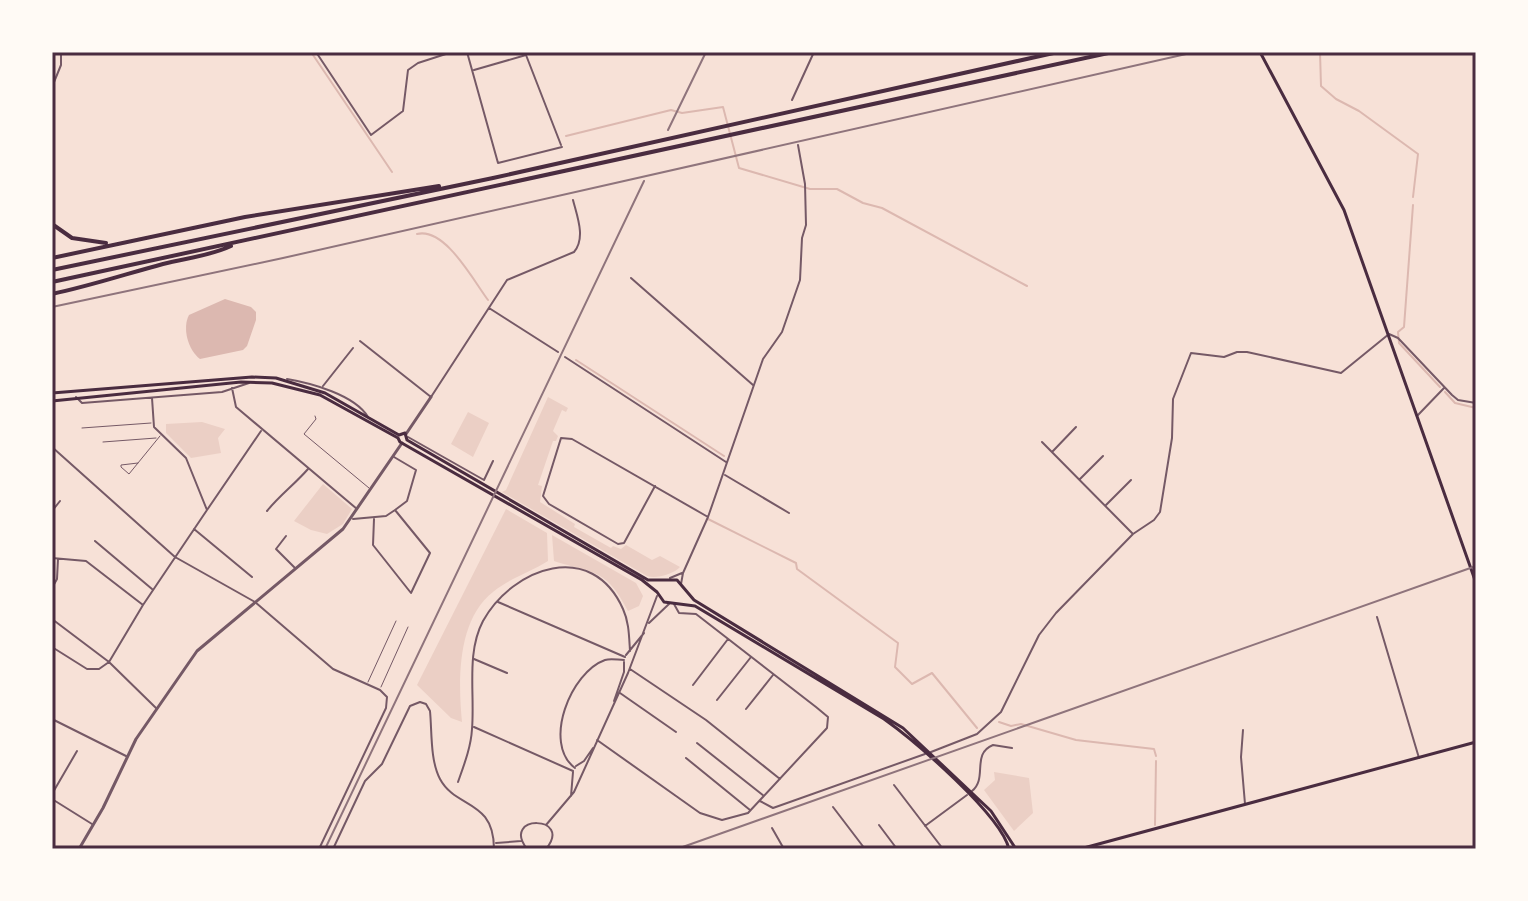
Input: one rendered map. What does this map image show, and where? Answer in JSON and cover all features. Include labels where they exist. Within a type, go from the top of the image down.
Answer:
[{"type":"highway","points":[[52,270],[493,178],[1058,52]]},
{"type":"highway","points":[[52,282],[1113,52]]},
{"type":"highway","points":[[52,258],[245,217],[493,178]]},
{"type":"highway","points":[[52,224],[72,238],[99,244],[151,236]]},
{"type":"highway","points":[[52,294],[102,284],[161,265],[218,252],[238,242]]},
{"type":"main road","points":[[1260,52],[1344,210],[1476,583]]},
{"type":"main road","points":[[52,393],[252,377],[287,379],[325,393],[406,439]]},
{"type":"main road","points":[[52,401],[255,382],[291,386],[320,395],[406,439],[647,583],[658,594],[695,606],[866,708],[924,749]]},
{"type":"main road","points":[[500,496],[648,580],[670,578],[694,600],[881,712],[996,818],[1016,849]]},
{"type":"main road","points":[[658,594],[662,581]]},
{"type":"main road","points":[[676,601],[682,587]]},
{"type":"main road","points":[[1080,849],[1476,742]]},
{"type":"main road","points":[[972,796],[999,828],[1009,849]]},
{"type":"street","points":[[52,87],[61,65],[61,52]]},
{"type":"street","points":[[316,52],[371,135],[403,111],[406,76],[412,66],[452,52]]},
{"type":"street","points":[[467,52],[472,71],[498,163],[561,146],[526,55],[472,71]]},
{"type":"street","points":[[792,100],[814,52]]},
{"type":"street","points":[[682,587],[683,573],[708,517],[763,359],[782,332],[800,280],[802,238],[806,225],[805,184],[798,145]]},
{"type":"street","points":[[79,849],[127,756],[156,708],[201,647],[352,519],[507,280],[579,248],[580,232],[573,200]]},
{"type":"street","points":[[631,278],[753,387]]},
{"type":"street","points":[[488,307],[558,352]]},
{"type":"street","points":[[760,801],[773,808],[780,806],[977,734],[1001,712],[1039,635],[1056,613],[1133,534],[1154,520],[1160,512],[1172,435],[1173,399],[1191,353],[1224,357],[1247,352],[1341,373],[1389,334],[1399,339],[1458,400],[1476,403]]},
{"type":"street","points":[[360,341],[431,397]]},
{"type":"street","points":[[322,387],[353,348]]},
{"type":"street","points":[[565,357],[727,463]]},
{"type":"street","points":[[287,379],[322,387],[364,410],[369,418]]},
{"type":"street","points":[[76,397],[82,403],[152,398],[222,392],[255,382]]},
{"type":"street","points":[[1417,416],[1445,387]]},
{"type":"street","points":[[232,388],[235,405],[358,509]]},
{"type":"street","points":[[152,398],[153,422],[186,458],[207,510]]},
{"type":"street","points":[[1052,452],[1076,427]]},
{"type":"street","points":[[52,647],[87,669],[99,669],[109,662],[153,589],[262,430]]},
{"type":"street","points":[[655,486],[624,543],[618,544],[544,501],[543,496],[561,438],[572,439],[655,486],[708,517]]},
{"type":"street","points":[[406,439],[484,480],[493,461]]},
{"type":"street","points":[[1042,442],[1133,534]]},
{"type":"street","points":[[52,447],[175,557],[255,602],[333,669],[380,690],[387,697],[386,708],[319,849]]},
{"type":"street","points":[[1079,479],[1103,456]]},
{"type":"street","points":[[352,519],[386,516],[407,501],[416,470],[393,457]]},
{"type":"street","points":[[267,511],[287,487],[296,483],[309,468]]},
{"type":"street","points":[[723,474],[789,513]]},
{"type":"street","points":[[1105,505],[1131,480]]},
{"type":"street","points":[[52,511],[60,501]]},
{"type":"street","points":[[374,519],[373,545],[411,593],[430,553],[395,510]]},
{"type":"street","points":[[194,529],[252,577]]},
{"type":"street","points":[[286,536],[276,549],[296,569]]},
{"type":"street","points":[[95,541],[153,589]]},
{"type":"street","points":[[52,558],[76,558],[90,563],[143,605]]},
{"type":"street","points":[[52,588],[57,579],[58,558]]},
{"type":"street","points":[[458,782],[473,727],[473,659],[478,632],[497,601],[517,582],[537,571],[559,567],[584,572],[605,584],[618,600],[627,623],[630,651]]},
{"type":"street","points":[[670,578],[683,573]]},
{"type":"street","points":[[546,825],[571,798],[630,669],[658,594]]},
{"type":"street","points":[[497,601],[625,659]]},
{"type":"street","points":[[597,740],[700,813],[711,819],[727,820],[739,818],[751,810],[827,728],[828,717],[696,614],[679,613],[676,601],[648,624]]},
{"type":"street","points":[[1377,617],[1419,758]]},
{"type":"street","points":[[52,619],[109,662],[156,708]]},
{"type":"street","points":[[613,706],[625,659],[645,632]]},
{"type":"street","points":[[693,685],[728,639]]},
{"type":"street","points":[[717,700],[751,657]]},
{"type":"street","points":[[473,659],[507,673]]},
{"type":"street","points":[[571,798],[574,769],[566,758],[562,720],[571,693],[597,665],[610,659],[625,659]]},
{"type":"street","points":[[630,669],[706,720],[780,779]]},
{"type":"street","points":[[746,709],[774,674]]},
{"type":"street","points":[[619,692],[676,732]]},
{"type":"street","points":[[333,849],[365,781],[382,764],[410,706],[417,702],[423,702],[429,708],[441,781],[479,809],[489,824],[494,849]]},
{"type":"street","points":[[52,719],[127,756]]},
{"type":"street","points":[[473,727],[574,769]]},
{"type":"street","points":[[1243,730],[1241,757],[1245,805]]},
{"type":"street","points":[[697,743],[764,796]]},
{"type":"street","points":[[925,826],[977,787],[979,762],[988,746],[1012,748]]},
{"type":"street","points":[[574,769],[594,747]]},
{"type":"street","points":[[52,794],[77,751]]},
{"type":"street","points":[[562,766],[566,758]]},
{"type":"street","points":[[686,758],[751,810]]},
{"type":"street","points":[[894,785],[943,849]]},
{"type":"street","points":[[52,799],[93,825]]},
{"type":"street","points":[[833,807],[865,849]]},
{"type":"street","points":[[527,849],[522,841],[522,831],[528,824],[537,822],[546,825],[552,838],[546,849]]},
{"type":"street","points":[[879,825],[897,849]]},
{"type":"street","points":[[772,828],[784,849]]},
{"type":"street","points":[[494,843],[522,841]]},
{"type":"lane","points":[[315,416],[316,419],[304,434],[371,489]]},
{"type":"lane","points":[[82,428],[153,422]]},
{"type":"lane","points":[[138,463],[161,434]]},
{"type":"lane","points":[[103,442],[158,438]]},
{"type":"lane","points":[[367,684],[396,621]]},
{"type":"lane","points":[[380,690],[408,627]]},
{"type":"shaded area","points":[[225,299],[251,307],[256,312],[247,346],[243,350],[200,359],[187,338],[189,315]]},
{"type":"shaded area","points":[[548,397],[568,408],[566,412],[562,410],[553,431],[558,436],[553,441],[538,485],[542,486],[540,502],[575,524],[574,527],[611,548],[621,549],[626,545],[652,560],[660,556],[680,567],[677,570],[660,576],[647,576],[502,492],[506,490]]},
{"type":"shaded area","points":[[468,412],[489,423],[473,457],[451,444]]},
{"type":"shaded area","points":[[202,422],[225,429],[218,438],[221,453],[191,458],[166,433],[166,424]]},
{"type":"shaded area","points":[[323,484],[352,509],[343,524],[327,534],[294,521]]},
{"type":"shaded area","points":[[506,509],[547,533],[548,561],[493,592],[472,618],[462,652],[462,722],[451,718],[417,685]]},
{"type":"shaded area","points":[[552,535],[636,583],[643,596],[639,606],[628,611],[613,587],[598,575],[554,561]]},
{"type":"shaded area","points":[[994,772],[1029,778],[1033,813],[1014,831],[984,790],[995,780]]},
{"type":"waterway","points":[[311,52],[392,172]]},
{"type":"waterway","points":[[1320,52],[1321,86],[1418,154],[1413,197]]},
{"type":"waterway","points":[[566,136],[671,110],[682,113],[723,107],[739,168],[810,189],[837,189],[863,203],[882,208],[1027,286]]},
{"type":"waterway","points":[[1413,205],[1404,327],[1398,332],[1399,343],[1440,387]]},
{"type":"waterway","points":[[417,234],[427,234],[448,247],[488,300]]},
{"type":"waterway","points":[[576,360],[724,456]]},
{"type":"waterway","points":[[1445,392],[1455,403],[1476,408]]},
{"type":"waterway","points":[[708,519],[796,563],[797,569],[898,643],[895,667],[912,684],[932,673],[977,728]]},
{"type":"waterway","points":[[999,722],[1011,726],[1021,724],[1076,740],[1154,749],[1156,756]]},
{"type":"waterway","points":[[1155,825],[1156,761]]},
{"type":"railway","points":[[668,130],[706,52]]},
{"type":"railway","points":[[52,307],[283,258],[1195,52]]},
{"type":"railway","points":[[325,849],[644,181]]},
{"type":"railway","points":[[677,849],[1476,566]]}]
